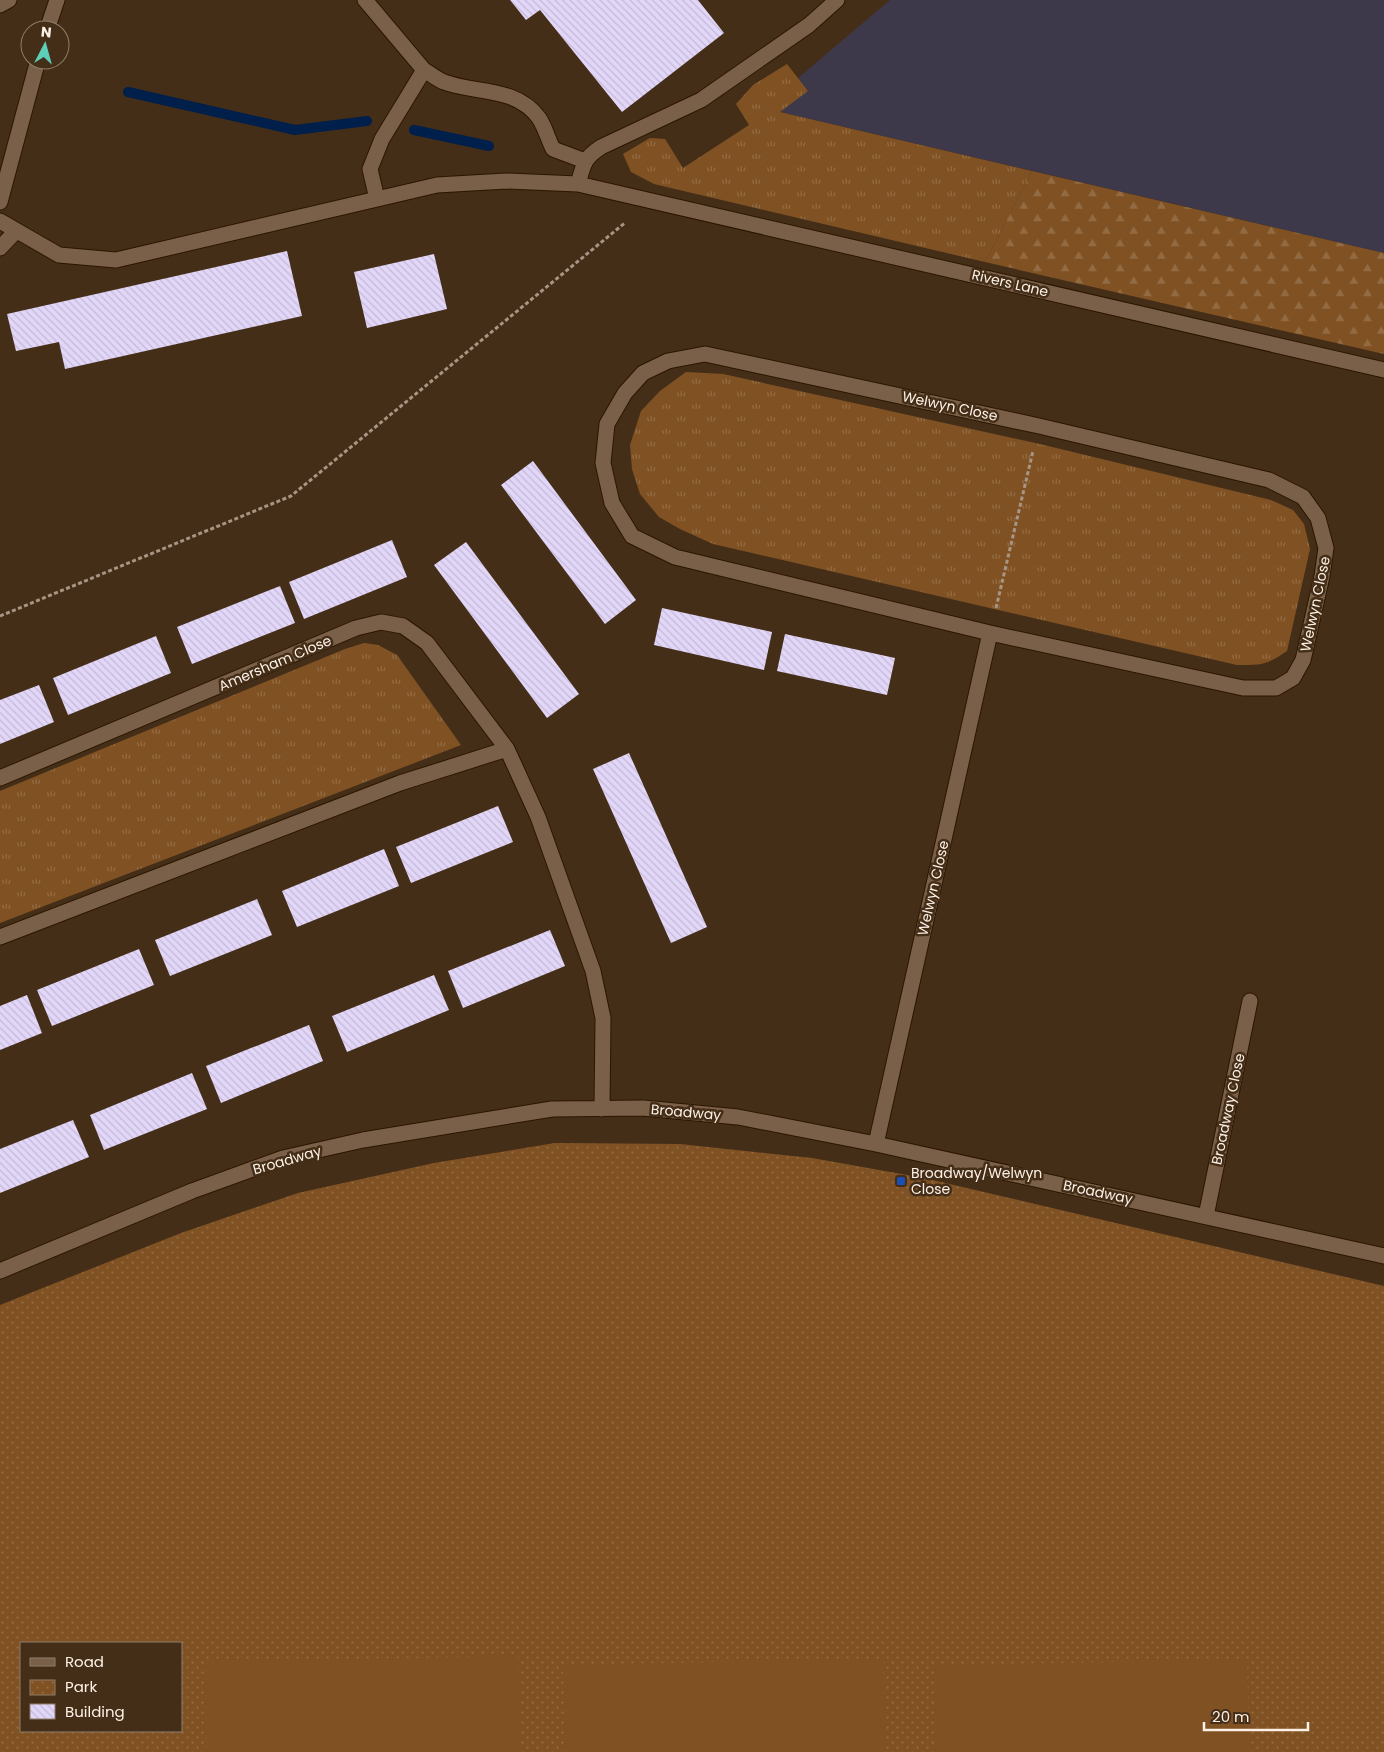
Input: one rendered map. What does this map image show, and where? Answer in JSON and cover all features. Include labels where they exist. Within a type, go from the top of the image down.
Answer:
[{"type":"street","points":[[0,5],[9,0]]},
{"type":"street","points":[[50,20],[57,0]]},
{"type":"street","points":[[365,0],[424,70],[443,82],[485,89],[519,100],[529,107],[540,119],[553,149],[585,161]]},
{"type":"street","points":[[578,184],[585,161],[601,147],[701,100],[809,24],[837,0]]},
{"type":"street","points":[[0,202],[35,70]]},
{"type":"street","points":[[377,199],[370,169],[382,139],[424,70]]},
{"type":"street","name":"Rivers Lane","points":[[0,221],[59,254],[116,260],[437,185],[506,181],[578,184],[1384,370]]},
{"type":"street","points":[[0,248],[16,231]]},
{"type":"street","name":"Welwyn Close","points":[[705,354],[1039,426],[1269,480],[1303,497],[1318,518],[1326,548],[1322,576],[1303,660],[1293,678],[1276,688],[1243,688],[990,633],[675,557],[632,536],[612,503],[603,463],[607,424],[624,393],[643,374],[668,361],[705,354]]},
{"type":"street","name":"Amersham Close","points":[[0,778],[356,628],[381,622],[403,626],[427,643],[507,749],[538,817],[593,971],[603,1018],[602,1108]]},
{"type":"street","name":"Welwyn Close","points":[[876,1144],[990,633]]},
{"type":"street","points":[[0,936],[400,782],[507,749]]},
{"type":"street","name":"Broadway Close","points":[[1206,1216],[1250,1002]]},
{"type":"street","name":"Broadway","points":[[0,1271],[192,1190],[283,1158],[363,1140],[461,1123],[552,1109],[602,1108],[643,1108],[738,1117],[876,1144],[1384,1256]]},
{"type":"path","points":[[0,616],[290,496],[629,220]]},
{"type":"path","points":[[990,633],[1039,426]]},
{"type":"shaded area","points":[[890,0],[1384,0],[1384,253],[780,112],[808,91],[798,78]]},
{"type":"green space","points":[[787,64],[808,91],[780,112],[1032,171],[985,262],[654,184],[631,172],[623,154],[650,138],[665,139],[683,168],[749,125],[736,104],[753,85]]},
{"type":"green space","points":[[1032,171],[1384,253],[1384,354],[985,262]]},
{"type":"green space","points":[[686,372],[723,374],[1044,445],[1271,500],[1293,510],[1304,524],[1310,549],[1287,651],[1264,663],[1237,665],[713,544],[680,529],[659,517],[640,494],[632,469],[630,445],[641,411],[660,391]]},
{"type":"green space","points":[[364,643],[378,645],[397,655],[461,745],[0,923],[0,791],[345,649]]},
{"type":"green space","points":[[555,1143],[680,1144],[812,1158],[924,1178],[1384,1286],[1384,1752],[0,1752],[0,1305],[181,1233],[298,1193],[434,1163]]},
{"type":"green space","points":[[518,1656],[520,1752],[207,1752],[206,1662]]},
{"type":"green space","points":[[883,1659],[885,1752],[565,1752],[563,1665]]},
{"type":"green space","points":[[1247,1660],[1249,1752],[936,1752],[934,1665]]},
{"type":"building","points":[[510,0],[698,0],[724,33],[622,112],[540,10],[526,20]]},
{"type":"building","points":[[287,251],[302,316],[65,369],[59,342],[16,351],[7,314]]},
{"type":"building","points":[[434,254],[447,309],[367,328],[354,272]]},
{"type":"building","points":[[533,461],[636,600],[605,624],[501,485]]},
{"type":"building","points":[[392,540],[407,577],[304,619],[289,582]]},
{"type":"building","points":[[466,542],[579,694],[547,718],[434,565]]},
{"type":"building","points":[[280,586],[295,623],[192,664],[177,627]]},
{"type":"building","points":[[662,608],[772,632],[764,670],[654,645]]},
{"type":"building","points":[[785,634],[895,658],[887,695],[777,671]]},
{"type":"building","points":[[156,636],[171,673],[68,715],[53,678]]},
{"type":"building","points":[[39,685],[54,722],[0,744],[0,700]]},
{"type":"building","points":[[629,753],[707,927],[671,943],[593,769]]},
{"type":"building","points":[[498,806],[513,842],[411,883],[396,847]]},
{"type":"building","points":[[384,849],[399,886],[297,927],[282,891]]},
{"type":"building","points":[[257,899],[272,935],[170,976],[155,940]]},
{"type":"building","points":[[550,930],[565,966],[463,1008],[448,971]]},
{"type":"building","points":[[139,949],[154,985],[52,1026],[37,990]]},
{"type":"building","points":[[434,975],[449,1010],[347,1052],[332,1016]]},
{"type":"building","points":[[27,995],[42,1033],[0,1050],[0,1006]]},
{"type":"building","points":[[309,1025],[323,1061],[221,1103],[206,1066]]},
{"type":"building","points":[[192,1073],[207,1109],[104,1150],[90,1115]]},
{"type":"building","points":[[73,1120],[89,1157],[0,1193],[0,1149]]},
{"type":"waterway","points":[[128,92],[295,130],[367,121]]},
{"type":"waterway","points":[[414,130],[489,146]]},
{"type":"place","name":"Broadway/Welwyn Close","points":[[901,1181]]}]
